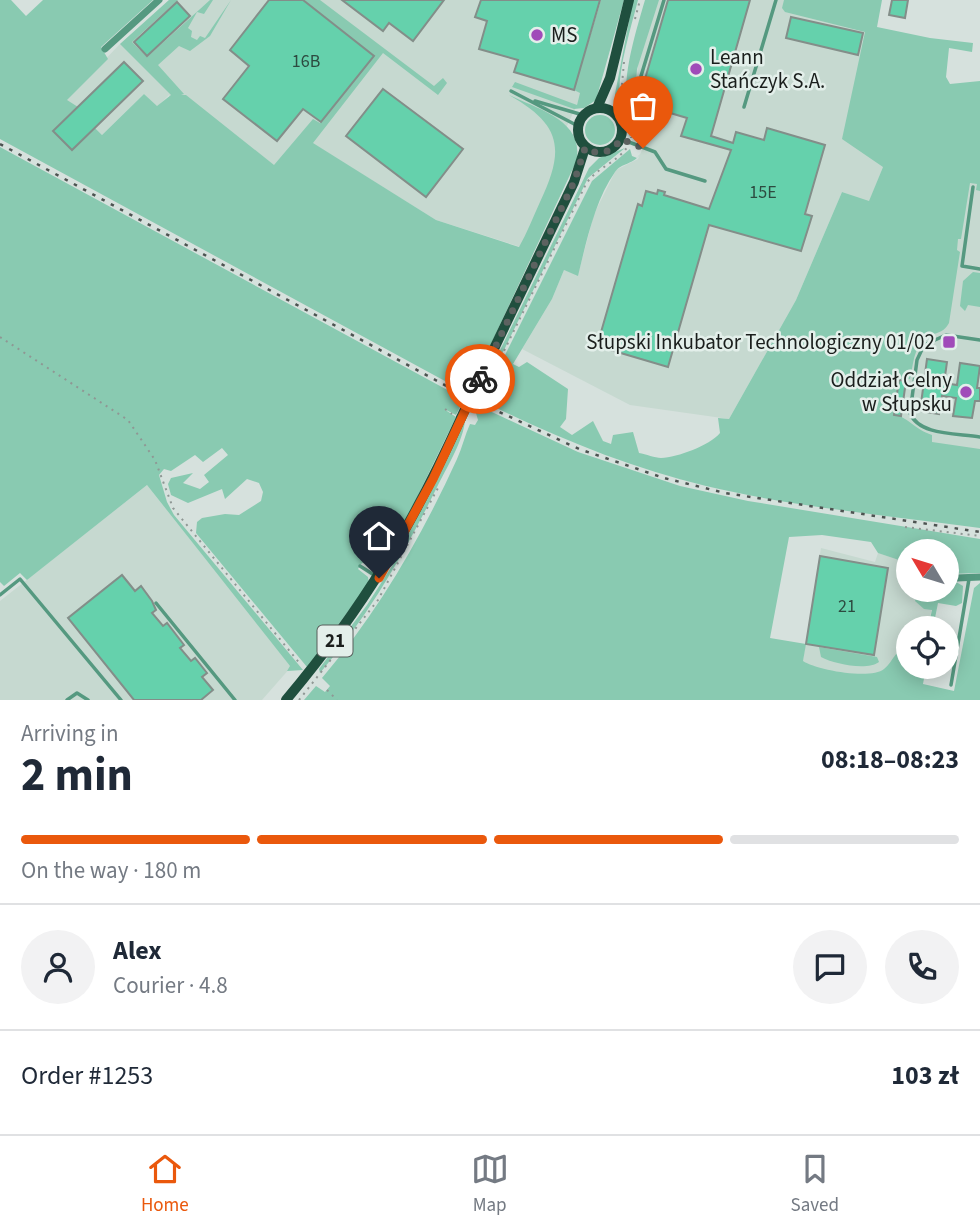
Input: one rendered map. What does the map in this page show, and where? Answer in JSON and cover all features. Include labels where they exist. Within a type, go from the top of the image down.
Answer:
[{"type":"main road","points":[[597,108],[610,78],[629,0]]},
{"type":"main road","points":[[610,78],[610,110]]},
{"type":"main road","points":[[590,150],[578,138],[578,127],[583,115],[597,108],[610,110],[620,119],[626,141]]},
{"type":"main road","name":"21","points":[[286,700],[314,674],[379,578],[433,479],[458,417],[478,382],[590,150],[611,150],[626,141]]},
{"type":"street","points":[[105,49],[159,0]]},
{"type":"street","points":[[959,578],[980,577]]},
{"type":"lane","points":[[641,76],[664,0]]},
{"type":"lane","points":[[744,107],[776,0]]},
{"type":"lane","points":[[511,91],[578,127]]},
{"type":"lane","points":[[528,99],[583,115]]},
{"type":"lane","points":[[626,141],[655,152],[666,169],[705,181]]},
{"type":"lane","points":[[974,187],[962,267],[980,269]]},
{"type":"lane","points":[[980,340],[946,335],[923,345],[917,360],[910,413],[913,421],[926,428],[980,437]]},
{"type":"lane","points":[[360,566],[379,578]]},
{"type":"lane","points":[[0,595],[20,579],[121,700]]},
{"type":"lane","points":[[951,685],[970,579]]},
{"type":"lane","points":[[156,603],[235,700]]},
{"type":"lane","points":[[67,700],[77,693],[88,700]]},
{"type":"path","points":[[634,21],[640,0]]},
{"type":"path","points":[[496,365],[591,177],[626,141],[632,126],[621,96],[626,55]]},
{"type":"path","points":[[0,337],[128,420],[155,460],[173,508],[314,674],[299,700]]},
{"type":"path","points":[[445,410],[458,417]]},
{"type":"path","points":[[905,527],[980,536]]},
{"type":"path","points":[[327,690],[337,700]]},
{"type":"shaded area","points":[[169,0],[608,0],[577,105],[566,128],[570,133],[527,249],[436,220],[312,143],[232,244],[169,95],[157,107],[144,94],[102,135],[95,128],[67,155],[53,136],[66,100],[119,45]]},
{"type":"shaded area","name":"Leann Stańczyk S.A.","points":[[656,0],[788,0],[877,27],[883,167],[869,202],[842,192],[796,300],[729,419],[630,405],[522,349],[552,299],[564,270],[578,275],[594,214],[616,170],[638,159],[648,136],[635,100],[638,63]]},
{"type":"shaded area","points":[[966,182],[980,184],[980,456],[847,436]]},
{"type":"shaded area","points":[[147,485],[291,667],[262,700],[0,700],[0,601]]},
{"type":"shaded area","points":[[821,548],[875,562],[878,553],[896,555],[896,602],[933,602],[930,616],[896,616],[896,679],[912,679],[917,696],[801,672]]},
{"type":"green space","points":[[0,0],[11,0],[26,16],[43,0],[153,0],[101,47],[108,59],[67,100],[78,107],[53,131],[72,150],[95,128],[102,135],[144,94],[157,106],[171,95],[120,44],[169,0],[178,0],[132,42],[147,57],[210,0],[213,0],[204,14],[197,12],[188,28],[192,31],[191,37],[197,40],[200,36],[205,38],[231,0],[210,36],[190,51],[179,46],[158,65],[184,94],[181,95],[186,95],[274,165],[313,119],[320,123],[373,56],[303,0],[320,0],[434,86],[443,78],[447,83],[438,95],[383,53],[313,143],[436,220],[519,247],[548,183],[555,153],[549,128],[527,106],[509,95],[546,112],[567,126],[574,136],[577,148],[576,162],[475,378],[460,371],[474,379],[467,393],[0,139]]},
{"type":"green space","points":[[601,0],[624,0],[596,100],[584,108],[574,109],[512,87],[515,82],[577,105],[580,93],[574,90]]},
{"type":"green space","points":[[633,0],[638,0],[623,58],[619,94],[630,137],[617,108],[615,94]]},
{"type":"green space","points":[[645,0],[659,0],[637,69],[635,100],[648,136],[644,145],[634,140],[635,128],[628,108],[626,86],[629,61]]},
{"type":"green space","points":[[784,0],[882,0],[877,27],[930,38],[973,43],[972,52],[949,48],[946,77],[950,84],[980,81],[980,191],[976,190],[977,184],[970,183],[961,239],[958,239],[957,250],[960,252],[949,323],[943,330],[925,339],[917,349],[910,379],[899,380],[894,414],[932,435],[932,442],[980,449],[980,528],[808,505],[706,486],[591,450],[482,401],[592,181],[630,149],[632,156],[637,158],[618,169],[608,183],[592,222],[578,276],[564,270],[552,299],[513,364],[519,367],[527,362],[568,389],[566,419],[560,427],[572,435],[593,421],[603,441],[611,444],[613,435],[633,432],[639,453],[661,458],[693,450],[720,433],[718,418],[729,419],[796,300],[842,192],[869,201],[883,167],[842,139],[865,32],[785,12],[782,8]]},
{"type":"green space","points":[[600,115],[610,120],[615,130],[610,140],[600,145],[590,140],[585,130],[590,120]]},
{"type":"green space","points":[[0,147],[464,399],[456,415],[444,409],[456,417],[407,518],[379,565],[362,563],[358,569],[368,577],[369,583],[307,667],[196,533],[197,522],[202,518],[225,514],[239,515],[261,501],[263,492],[259,483],[247,479],[225,499],[222,489],[188,503],[171,495],[168,484],[171,478],[193,473],[183,483],[200,489],[209,482],[204,475],[228,455],[222,448],[203,462],[195,455],[171,471],[164,469],[159,475],[174,515],[303,670],[287,671],[290,666],[147,485],[27,580],[20,573],[4,586],[0,582]]},
{"type":"green space","points":[[625,148],[588,178],[504,350],[484,383],[589,168],[599,158]]},
{"type":"green space","points":[[973,272],[980,273],[980,307],[968,305],[965,311],[960,306],[963,281]]},
{"type":"green space","points":[[479,406],[578,452],[680,486],[748,501],[980,539],[980,573],[959,574],[959,539],[896,539],[896,559],[878,553],[871,542],[822,535],[789,537],[770,638],[806,644],[803,661],[810,664],[856,674],[868,674],[884,669],[896,654],[896,679],[924,679],[923,684],[954,691],[956,679],[959,679],[959,665],[974,588],[980,583],[980,700],[304,700],[316,686],[325,692],[330,686],[322,678],[380,601],[413,546],[457,459],[470,424],[475,425],[478,420],[476,413]]},
{"type":"green space","points":[[465,421],[455,452],[400,558],[355,628],[320,673],[319,669],[367,605],[394,563]]},
{"type":"green space","points":[[959,584],[963,586],[962,603],[956,606],[938,603],[935,616],[931,616],[932,610],[924,609],[916,602],[959,602]]},
{"type":"green space","points":[[819,647],[877,657],[879,662],[859,666],[834,662],[821,657]]},
{"type":"building","points":[[269,0],[303,0],[374,56],[321,122],[303,109],[277,141],[223,99],[249,66],[230,50]]},
{"type":"building","points":[[342,0],[444,0],[413,41],[389,23],[383,31]]},
{"type":"building","name":"MS","points":[[481,0],[600,0],[574,90],[514,72],[518,60],[479,49],[487,21],[475,17]]},
{"type":"building","points":[[668,0],[750,0],[711,136],[733,143],[736,132],[764,140],[767,128],[825,145],[805,214],[812,216],[801,251],[709,225],[668,367],[597,346],[638,204],[642,206],[646,191],[657,194],[658,190],[665,192],[664,195],[709,209],[731,150],[681,136],[687,118],[650,107],[655,91],[648,89],[645,79]]},
{"type":"building","points":[[892,0],[908,0],[905,18],[889,15]]},
{"type":"building","points":[[177,2],[190,16],[147,56],[134,42]]},
{"type":"building","points":[[791,17],[863,33],[858,55],[786,38]]},
{"type":"building","points":[[124,62],[143,81],[72,150],[53,131]]},
{"type":"building","points":[[383,89],[463,149],[426,197],[346,136]]},
{"type":"building","points":[[927,359],[947,362],[944,383],[957,385],[960,363],[980,366],[977,388],[980,388],[980,401],[975,401],[972,418],[953,416],[956,398],[942,396],[939,414],[920,411]]},
{"type":"building","points":[[899,380],[906,381],[901,416],[894,415]]},
{"type":"building","points":[[820,556],[888,568],[874,655],[806,644]]},
{"type":"building","points":[[122,575],[135,591],[141,586],[156,610],[152,613],[163,626],[167,623],[184,645],[180,648],[191,661],[195,658],[207,673],[202,677],[213,690],[201,700],[134,700],[68,618]]},
{"type":"railway","points":[[0,144],[465,396],[579,449],[664,478],[725,493],[980,532]]},
{"type":"way so far","points":[[480,379],[574,182],[585,148],[606,152],[615,147],[621,139],[643,148]]},
{"type":"place","name":"MS","points":[[537,35]]},
{"type":"place","name":"Leann Stańczyk S.A.","points":[[696,69]]},
{"type":"place","name":"Słupski Inkubator Technologiczny 01/02","points":[[949,342]]},
{"type":"place","name":"Oddział Celny w Słupsku","points":[[966,392]]},
{"type":"route","points":[[379,578],[433,479],[480,379]]}]
